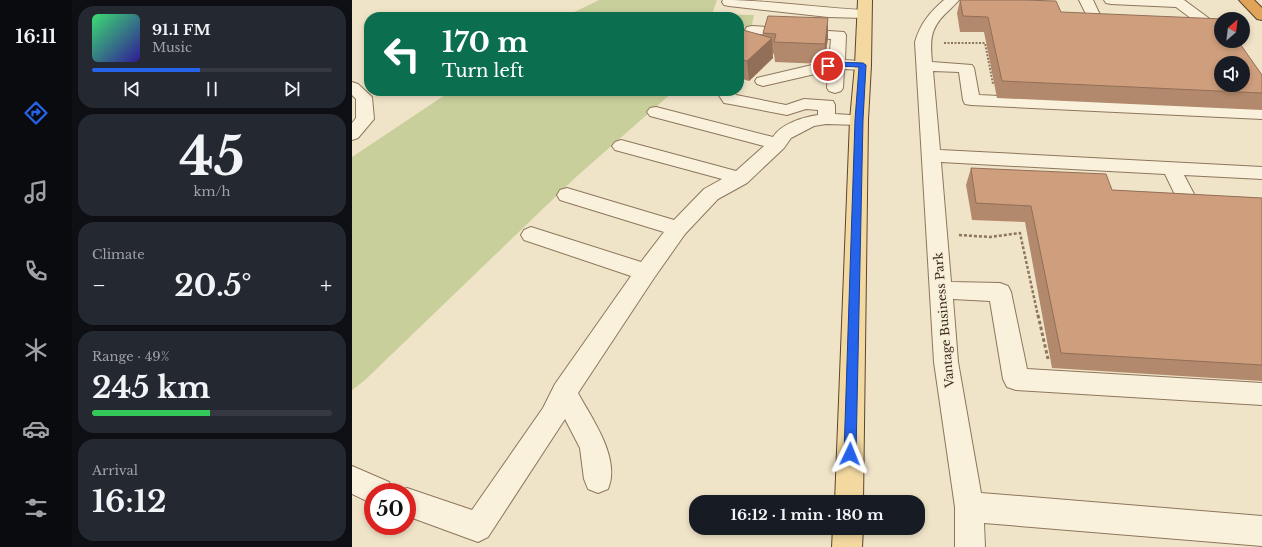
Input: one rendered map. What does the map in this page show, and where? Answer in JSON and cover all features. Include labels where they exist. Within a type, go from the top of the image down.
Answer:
[{"type":"highway","points":[[1246,0],[1262,16]]},
{"type":"main road","points":[[849,495],[859,120],[863,65],[864,7]]},
{"type":"main road","points":[[848,535],[848,547]]},
{"type":"street","name":"Vantage Business Park","points":[[952,0],[936,14],[924,31],[923,42],[946,362],[969,507],[970,547]]},
{"type":"street","points":[[1086,0],[1095,19]]},
{"type":"street","points":[[1111,0],[1179,3],[1214,29]]},
{"type":"street","points":[[729,2],[828,13],[864,7]]},
{"type":"street","points":[[752,30],[864,36]]},
{"type":"street","points":[[835,88],[839,35]]},
{"type":"street","points":[[763,81],[837,64],[863,65]]},
{"type":"street","points":[[925,66],[966,68],[971,100],[1262,114]]},
{"type":"street","points":[[352,87],[364,97],[366,119],[352,134]]},
{"type":"street","points":[[728,96],[730,99],[787,110],[804,104],[827,105],[826,119]]},
{"type":"street","points":[[656,112],[778,144]]},
{"type":"street","points":[[416,505],[478,527],[552,416],[564,392],[646,272],[678,229],[711,194],[740,178],[778,144],[784,134],[810,121],[826,119],[859,120]]},
{"type":"street","points":[[621,146],[740,178]]},
{"type":"street","points":[[931,156],[1262,173]]},
{"type":"street","points":[[1171,168],[1184,194]]},
{"type":"street","points":[[567,195],[678,229]]},
{"type":"street","points":[[531,235],[646,272]]},
{"type":"street","points":[[941,290],[1000,292],[1016,380],[1262,394]]},
{"type":"street","points":[[564,392],[593,446],[598,479]]},
{"type":"street","points":[[352,480],[364,485]]},
{"type":"street","points":[[969,507],[1262,531]]},
{"type":"green space","points":[[599,0],[717,0],[713,12],[574,12]]},
{"type":"green space","points":[[744,15],[754,15],[752,25],[744,32]]},
{"type":"green space","points":[[444,96],[668,96],[576,177],[365,380],[352,390],[352,157]]},
{"type":"building","points":[[960,0],[1056,1],[1061,12],[1214,19],[1214,48],[1243,48],[1249,56],[1214,56],[1214,91],[1002,81],[988,17],[963,16]]},
{"type":"building","points":[[768,16],[828,18],[825,44],[774,42],[776,34],[763,33]]},
{"type":"building","points":[[744,30],[772,38],[747,61],[744,60]]},
{"type":"building","points":[[1250,58],[1262,75],[1262,93],[1240,92],[1250,92]]},
{"type":"building","points":[[971,168],[1106,174],[1112,190],[1262,198],[1262,365],[1061,353],[1031,206],[976,203]]},
{"type":"route","points":[[828,66],[837,64],[863,65],[859,120],[850,454]]}]
